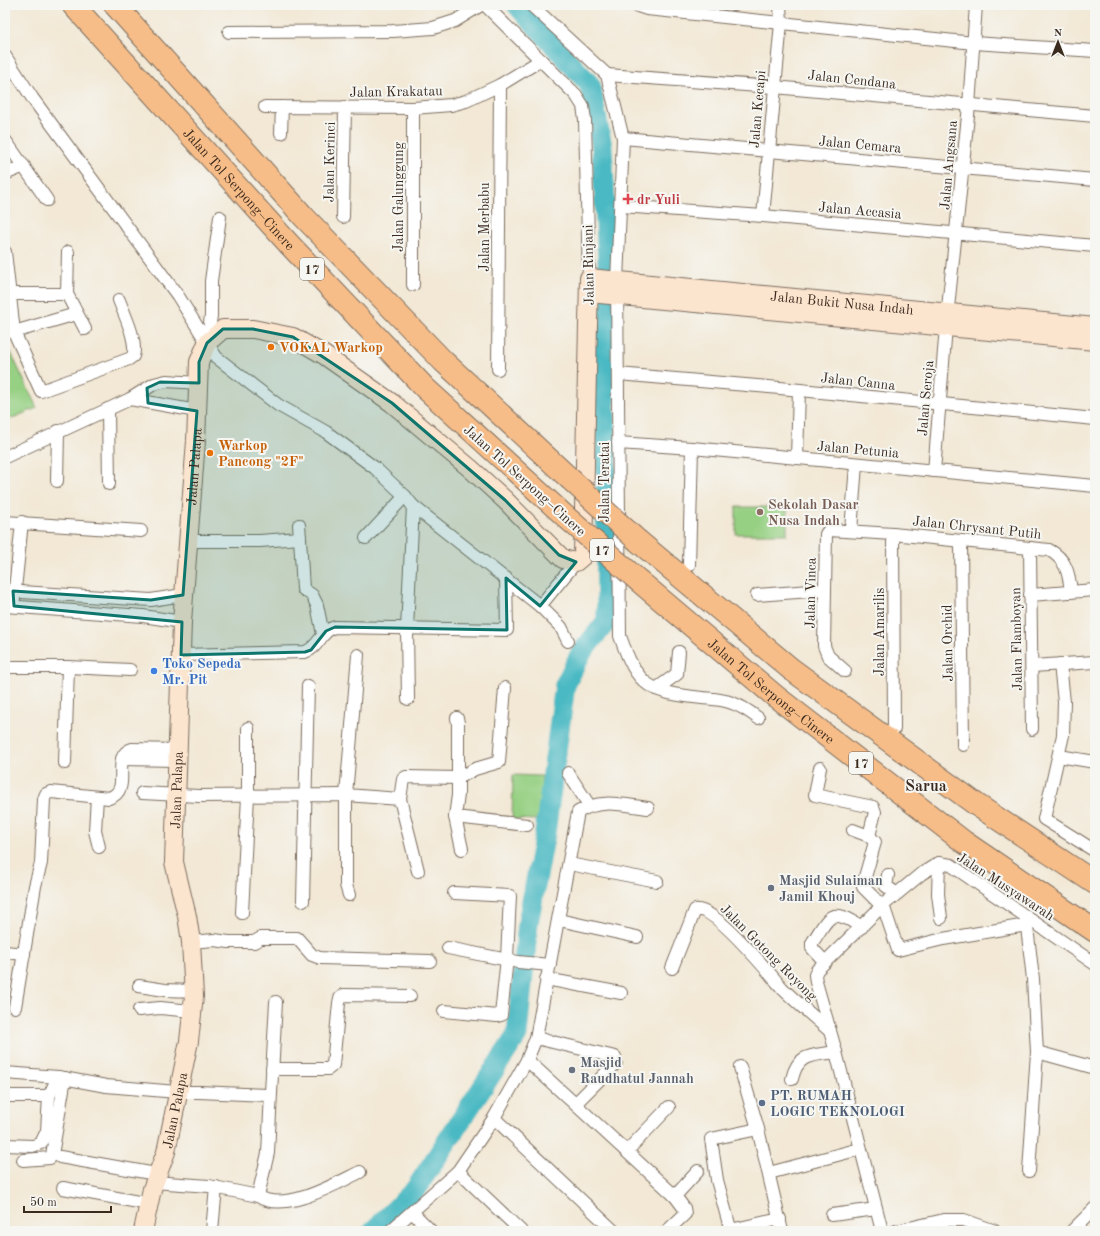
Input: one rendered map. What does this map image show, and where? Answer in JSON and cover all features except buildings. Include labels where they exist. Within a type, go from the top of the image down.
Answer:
[{"type":"highway","name":"Jalan Tol Serpong–Cinere","points":[[73,5],[288,243],[425,388],[566,517],[775,696],[964,842],[1095,931]]},
{"type":"highway","name":"17","points":[[115,5],[304,217],[443,361],[638,541],[798,673],[977,806],[1095,883]]},
{"type":"street","points":[[229,32],[393,31],[433,28],[455,21],[481,5]]},
{"type":"street","name":"Jalan Rinjani","points":[[485,5],[576,95],[583,106],[585,120],[590,286],[583,556],[576,562]]},
{"type":"street","points":[[531,5],[607,75]]},
{"type":"street","points":[[635,5],[647,9],[974,43],[1095,51]]},
{"type":"street","name":"Jalan Kecapi","points":[[763,216],[781,23],[780,5]]},
{"type":"street","name":"Jalan Angsana","points":[[947,320],[969,106],[976,5]]},
{"type":"street","points":[[5,56],[33,99],[178,296],[216,357],[278,405],[326,432],[375,468],[405,496],[413,506],[540,606],[561,627],[568,641]]},
{"type":"street","name":"Jalan Krakatau","points":[[265,106],[413,108],[450,105],[466,101],[500,85],[541,60]]},
{"type":"street","name":"Jalan Cendana","points":[[607,75],[774,87],[969,106],[1095,116]]},
{"type":"street","name":"Jalan Teratai","points":[[607,75],[623,138],[616,289],[620,636],[628,660],[634,669],[646,683],[656,689],[670,694],[724,700],[743,708],[758,718]]},
{"type":"street","name":"Jalan Merbabu","points":[[498,369],[500,85]]},
{"type":"street","points":[[281,133],[282,107]]},
{"type":"street","name":"Jalan Kerinci","points":[[343,217],[345,107]]},
{"type":"street","name":"Jalan Galunggung","points":[[413,108],[414,285]]},
{"type":"street","name":"Jalan Cemara","points":[[623,138],[1095,180]]},
{"type":"street","points":[[5,140],[48,200]]},
{"type":"street","points":[[5,174],[24,166]]},
{"type":"street","name":"Jalan Accasia","points":[[621,206],[763,216],[1095,246]]},
{"type":"street","points":[[207,343],[211,316],[211,281],[220,217]]},
{"type":"street","points":[[5,252],[11,294],[14,332],[39,389],[43,391],[134,356],[131,333],[120,300]]},
{"type":"street","points":[[68,252],[67,294],[85,329]]},
{"type":"street","name":"Jalan Bukit Nusa Indah","points":[[590,286],[947,320],[1095,327]]},
{"type":"street","points":[[11,294],[67,294]]},
{"type":"street","points":[[14,332],[76,314]]},
{"type":"street","name":"Jalan Bukit Nusa Indah","points":[[947,320],[1095,341]]},
{"type":"street","name":"Jalan Seroja","points":[[934,471],[947,320]]},
{"type":"street","points":[[207,343],[223,329],[253,329],[293,337],[318,351],[398,408],[482,479],[563,559],[576,562],[540,606]]},
{"type":"street","name":"Jalan Palapa","points":[[143,1231],[155,1178],[166,1152],[177,1092],[189,1041],[192,1011],[193,991],[191,942],[183,898],[174,862],[183,596],[197,411],[199,362],[207,343]]},
{"type":"street","name":"Jalan Canna","points":[[618,374],[1095,419]]},
{"type":"street","points":[[5,457],[130,399],[160,382],[198,382]]},
{"type":"street","points":[[147,388],[148,403]]},
{"type":"street","points":[[797,458],[799,390]]},
{"type":"street","points":[[130,399],[197,411]]},
{"type":"street","points":[[108,409],[109,484]]},
{"type":"street","points":[[57,481],[58,432]]},
{"type":"street","name":"Jalan Petunia","points":[[618,443],[692,448],[1095,486]]},
{"type":"street","points":[[689,565],[692,448]]},
{"type":"street","points":[[851,531],[856,464]]},
{"type":"street","points":[[366,538],[405,496]]},
{"type":"street","points":[[408,699],[407,629],[413,506]]},
{"type":"street","points":[[5,522],[141,531]]},
{"type":"street","points":[[22,522],[9,591],[9,606],[156,618],[182,622]]},
{"type":"street","points":[[299,525],[303,589],[312,595],[317,605],[323,634]]},
{"type":"street","name":"Jalan Vinca","points":[[845,671],[825,652],[824,590],[827,531],[851,531]]},
{"type":"street","name":"Jalan Chrysant Putih","points":[[851,531],[1048,550],[1057,554],[1063,560],[1070,576],[1071,592]]},
{"type":"street","name":"Jalan Amarilis","points":[[894,534],[894,729]]},
{"type":"street","points":[[188,541],[260,541],[300,538]]},
{"type":"street","name":"Jalan Orchid","points":[[961,541],[963,745]]},
{"type":"street","name":"Jalan Flamboyan","points":[[1030,548],[1032,729]]},
{"type":"street","points":[[181,655],[305,652],[311,650],[326,631],[335,628],[507,630],[506,578]]},
{"type":"street","points":[[757,595],[824,590]]},
{"type":"street","points":[[1030,594],[1095,590]]},
{"type":"street","points":[[9,591],[157,600],[183,596]]},
{"type":"street","points":[[156,618],[157,600]]},
{"type":"street","points":[[656,689],[677,674],[678,652]]},
{"type":"street","points":[[349,895],[346,886],[346,795],[358,655]]},
{"type":"street","points":[[1032,666],[1095,662]]},
{"type":"street","points":[[1060,664],[1064,717],[1059,756],[1044,819],[1095,852]]},
{"type":"street","points":[[5,667],[68,667],[130,670]]},
{"type":"street","points":[[65,763],[68,667]]},
{"type":"street","points":[[303,901],[307,796],[308,686]]},
{"type":"street","points":[[418,871],[400,799],[403,779],[406,777],[458,778],[475,769],[497,764],[500,761],[505,688]]},
{"type":"street","points":[[457,718],[458,778],[455,817],[462,849]]},
{"type":"street","points":[[242,913],[248,796],[248,728]]},
{"type":"street","points":[[15,1007],[35,886],[41,863],[44,799],[46,794],[51,792],[109,798],[115,796],[120,791],[122,758],[177,755]]},
{"type":"street","points":[[1059,756],[1095,762]]},
{"type":"street","points":[[820,768],[815,795],[873,807],[875,812],[869,836]]},
{"type":"street","points":[[568,773],[589,805]]},
{"type":"street","points":[[142,793],[177,796],[346,795],[400,799]]},
{"type":"street","points":[[97,797],[95,831],[99,847]]},
{"type":"street","points":[[390,1231],[458,1170],[494,1118],[528,1060],[536,1038],[578,812],[589,805],[606,803],[648,808]]},
{"type":"street","points":[[455,817],[526,825]]},
{"type":"street","points":[[853,830],[869,836],[875,842],[863,887],[882,906],[898,950],[1026,921],[1036,1013],[1037,1052],[1029,1172]]},
{"type":"street","points":[[939,863],[938,894],[941,918]]},
{"type":"street","name":"Jalan Musyawarah","points":[[882,1231],[815,975],[817,970],[882,906],[921,874],[939,863],[951,865],[1026,921],[1095,964]]},
{"type":"street","points":[[569,864],[657,881]]},
{"type":"street","points":[[888,875],[886,886],[897,894]]},
{"type":"street","points":[[444,1011],[497,1016],[501,1015],[513,960],[510,896],[454,893]]},
{"type":"street","name":"Jalan Gotong Royong","points":[[672,968],[695,910],[704,910],[714,916],[757,957],[782,988],[830,1032]]},
{"type":"street","points":[[825,962],[812,948],[812,943],[829,917],[837,914],[846,917],[862,927]]},
{"type":"street","points":[[559,920],[637,937]]},
{"type":"street","points":[[191,942],[214,940],[229,942],[254,942],[261,938],[297,938],[312,955],[320,958],[430,961]]},
{"type":"street","points":[[448,948],[550,965]]},
{"type":"street","points":[[5,952],[24,954]]},
{"type":"street","points":[[546,979],[621,992]]},
{"type":"street","points":[[139,986],[165,990],[193,991]]},
{"type":"street","points":[[272,1069],[328,1069],[333,1065],[339,1003],[340,998],[344,995],[410,996]]},
{"type":"street","points":[[258,1196],[268,1153],[276,1002]]},
{"type":"street","points":[[139,1010],[160,1008],[192,1011]]},
{"type":"street","points":[[536,1038],[615,1057],[616,1063],[576,1103]]},
{"type":"street","points":[[792,1079],[797,1063],[804,1058],[836,1052]]},
{"type":"street","points":[[1037,1052],[1094,1066]]},
{"type":"street","points":[[528,1060],[675,1196],[684,1208],[685,1214],[667,1231]]},
{"type":"street","points":[[740,1067],[758,1129],[781,1225],[731,1229],[728,1224],[723,1202],[711,1139],[758,1129]]},
{"type":"street","points":[[5,1073],[62,1078],[106,1086],[177,1092],[263,1096],[271,1093]]},
{"type":"street","points":[[5,1144],[33,1146],[41,1142],[46,1131],[49,1096],[62,1078]]},
{"type":"street","points":[[23,1160],[50,1158],[52,1155],[62,1078]]},
{"type":"street","points":[[5,1096],[49,1096]]},
{"type":"street","points":[[626,1151],[669,1107]]},
{"type":"street","points":[[494,1118],[614,1231]]},
{"type":"street","points":[[769,1173],[860,1149]]},
{"type":"street","points":[[60,1157],[155,1178],[216,1187],[258,1196],[266,1201],[281,1202],[319,1192],[360,1172]]},
{"type":"street","points":[[458,1170],[522,1231]]},
{"type":"street","points":[[675,1196],[698,1171]]},
{"type":"street","points":[[212,1231],[216,1187]]},
{"type":"street","points":[[63,1188],[149,1204]]},
{"type":"street","points":[[1072,1231],[1095,1208]]},
{"type":"street","points":[[832,1215],[876,1209]]},
{"type":"street","points":[[412,1212],[431,1231]]},
{"type":"street","points":[[896,1231],[944,1220],[964,1220],[994,1231]]},
{"type":"highlighted area","points":[[223,329],[253,329],[293,337],[392,403],[505,500],[559,555],[576,562],[540,606],[506,578],[507,630],[335,627],[326,631],[311,650],[305,652],[181,655],[182,622],[14,606],[13,591],[151,600],[183,595],[197,411],[148,403],[147,388],[160,382],[199,383],[199,362],[207,343]]},
{"type":"green space","points":[[5,340],[37,408],[5,421]]},
{"type":"green space","points":[[736,507],[787,507],[787,534],[736,534]]},
{"type":"green space","points":[[513,775],[542,776],[541,820],[512,819]]},
{"type":"waterway","points":[[373,1231],[415,1190],[517,1035],[528,923],[545,833],[565,685],[581,653],[607,621],[606,438],[603,374],[608,262],[602,147],[590,85],[517,5]]},
{"type":"place","name":"dr Yuli","points":[[628,199]]},
{"type":"place","name":"VOKAL Warkop","points":[[271,347]]},
{"type":"place","name":"Warkop Pancong \"2F\"","points":[[210,453]]},
{"type":"place","name":"Sekolah Dasar Nusa Indah","points":[[760,512]]},
{"type":"place","name":"Toko Sepeda Mr. Pit","points":[[154,671]]},
{"type":"place","name":"Masjid Sulaiman Jamil Khouj","points":[[771,888]]},
{"type":"place","name":"Masjid Raudhatul Jannah","points":[[572,1070]]},
{"type":"place","name":"PT. RUMAH LOGIC TEKNOLOGI","points":[[762,1103]]},
{"type":"district","name":"Sarua","points":[[926,785]]}]
